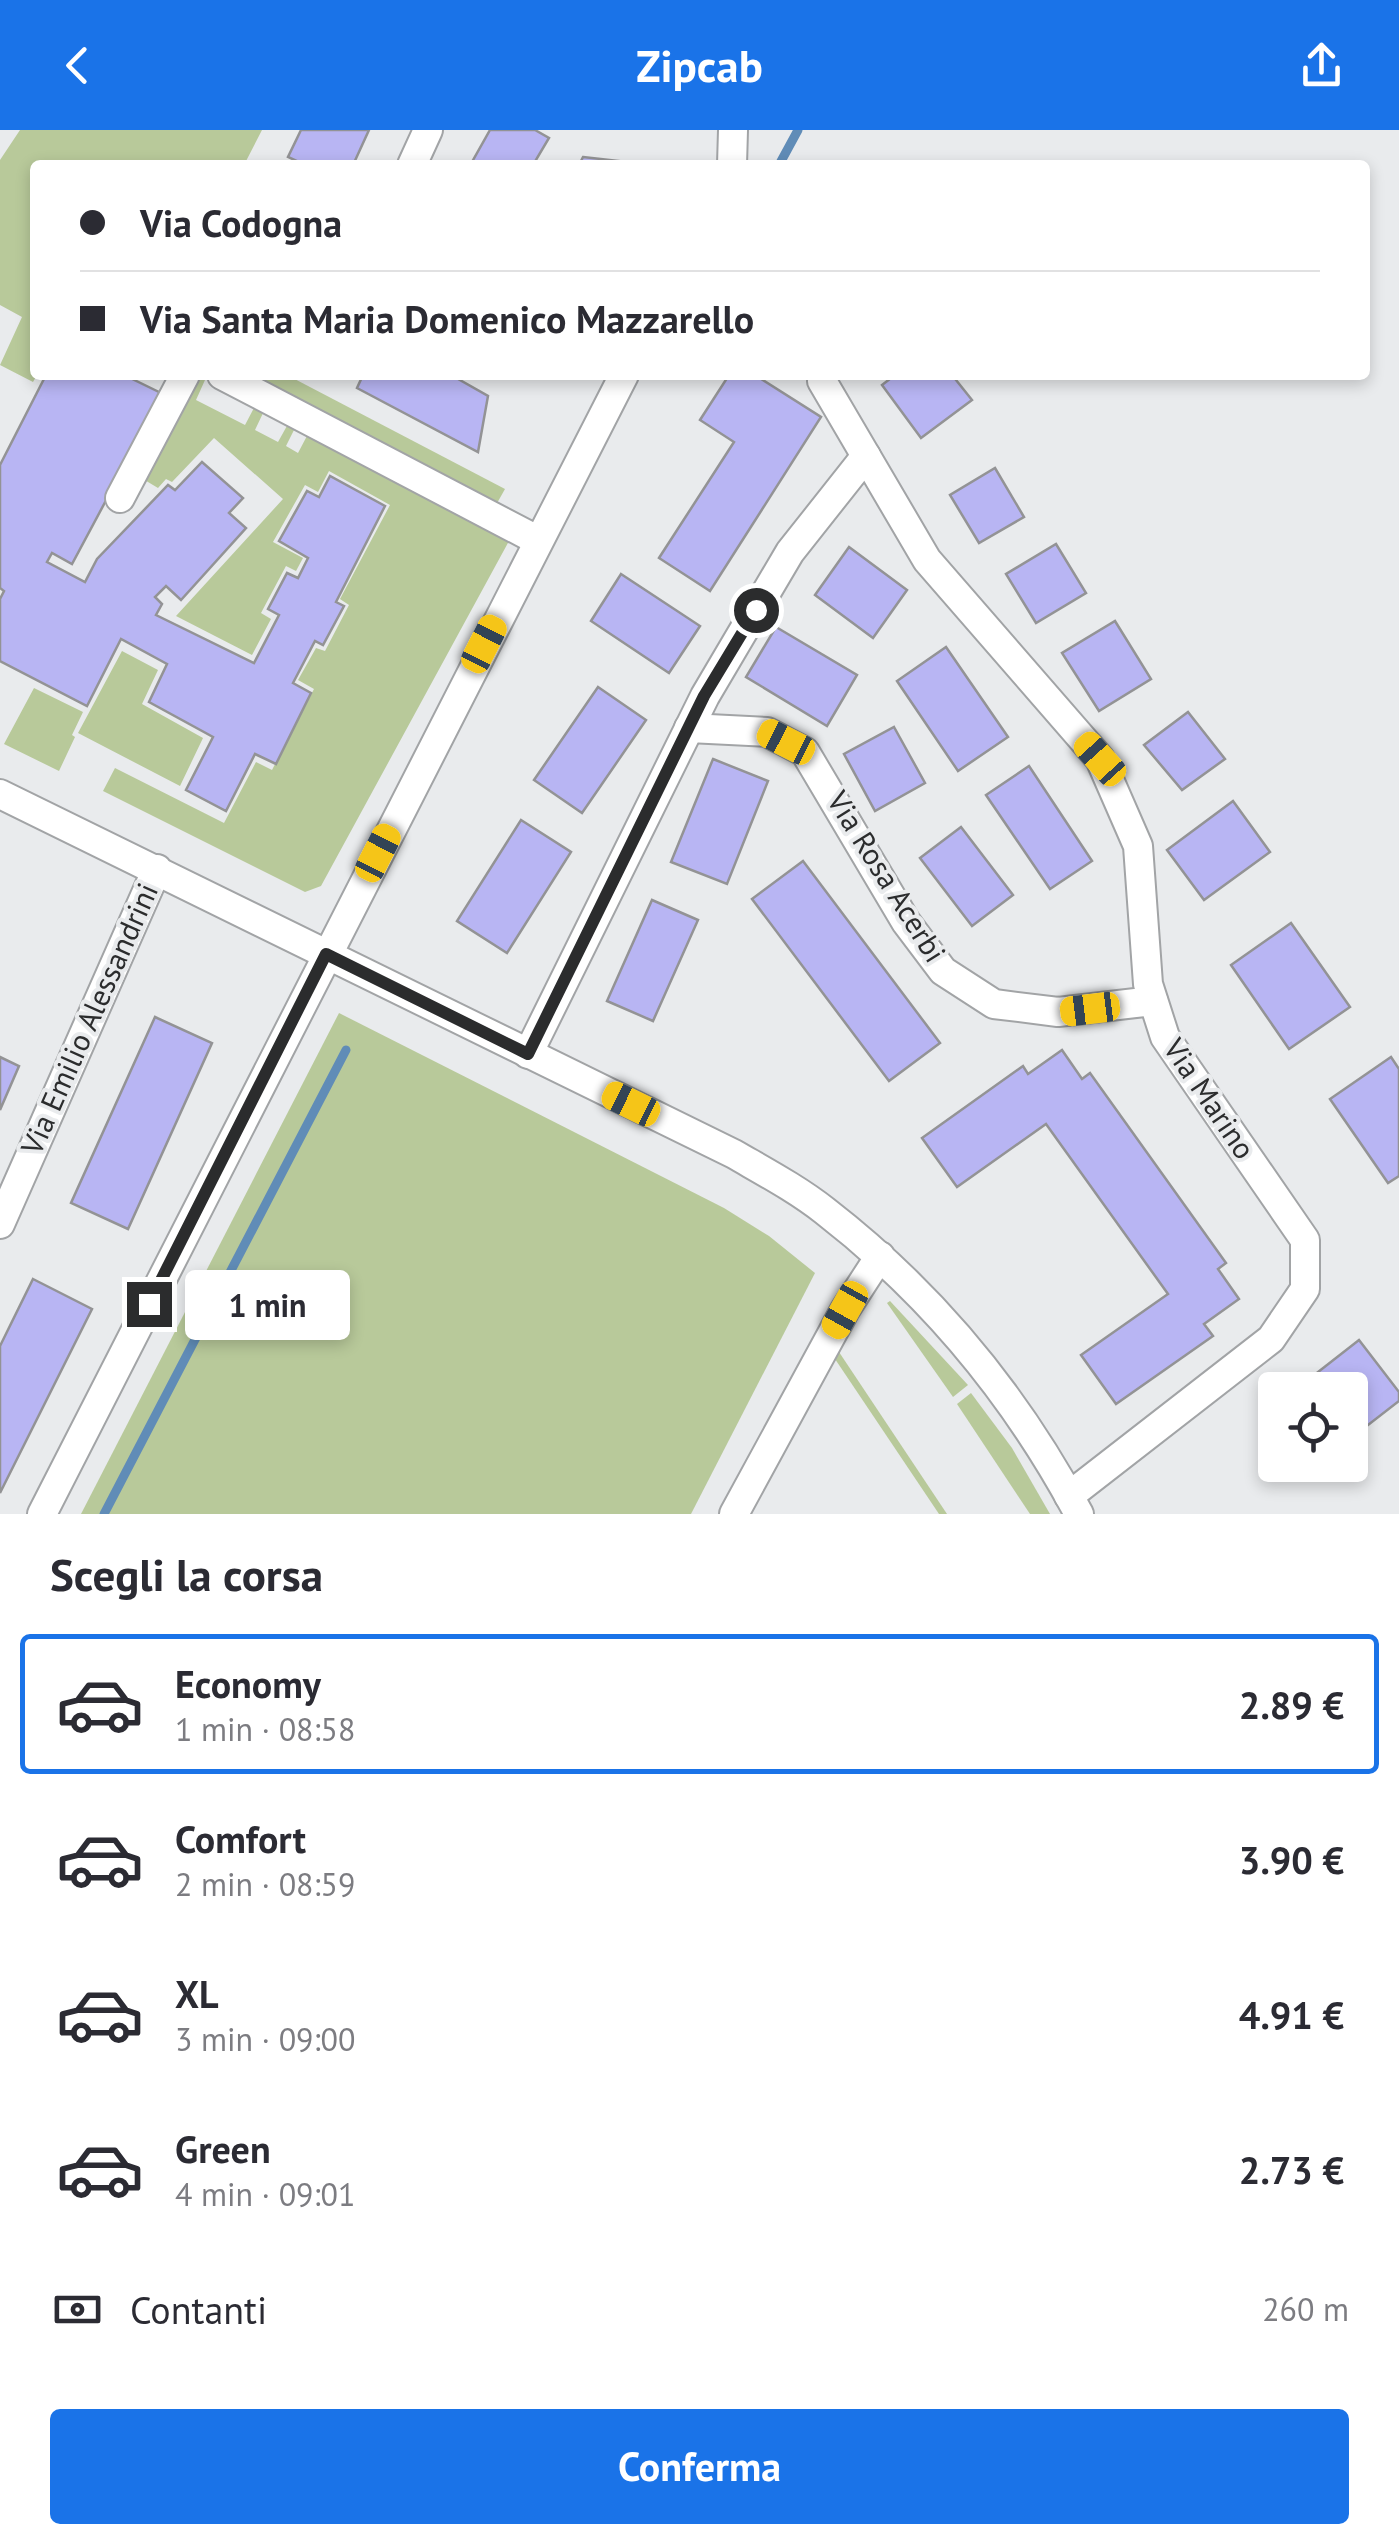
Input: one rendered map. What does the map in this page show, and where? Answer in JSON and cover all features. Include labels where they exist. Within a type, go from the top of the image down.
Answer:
[{"type":"street","points":[[414,160],[428,130]]},
{"type":"street","points":[[732,160],[734,130]]},
{"type":"street","points":[[120,498],[182,380]]},
{"type":"street","points":[[232,380],[537,540]]},
{"type":"street","points":[[42,1514],[616,380]]},
{"type":"street","name":"Via Marino","points":[[822,381],[928,560],[1100,759],[1138,846],[1148,984],[1165,1036],[1305,1240],[1305,1289],[1271,1338],[1074,1505]]},
{"type":"street","points":[[528,1054],[689,728],[790,552],[866,456]]},
{"type":"street","name":"Via Rosa Acerbi","points":[[689,728],[767,732],[805,752],[906,922],[943,971],[994,1004],[1058,1012],[1153,1001]]},
{"type":"street","points":[[0,794],[734,1154],[822,1208],[880,1256],[990,1372],[1074,1505]]},
{"type":"street","name":"Via Emilio Alessandrini","points":[[0,1224],[156,869]]},
{"type":"street","points":[[734,1514],[845,1310],[880,1256]]},
{"type":"green space","points":[[20,130],[262,130],[247,160],[30,160],[33,382],[0,365],[22,317],[0,305],[0,160]]},
{"type":"green space","points":[[193,380],[205,380],[196,400],[245,425],[255,406],[264,411],[255,430],[278,442],[288,424],[295,428],[286,446],[298,453],[308,434],[509,541],[321,886],[305,892],[103,791],[115,768],[224,823],[256,762],[272,770],[314,689],[298,680],[316,648],[325,651],[349,605],[340,599],[390,505],[329,471],[318,492],[305,485],[273,542],[303,558],[296,571],[286,566],[261,613],[271,619],[252,655],[176,616],[283,499],[214,438],[172,482],[166,479],[158,488],[143,479]]},
{"type":"green space","points":[[259,380],[297,380],[505,489],[496,505]]},
{"type":"green space","points":[[122,651],[158,670],[142,704],[203,738],[180,786],[78,733]]},
{"type":"green space","points":[[34,688],[83,712],[59,771],[4,744]]},
{"type":"green space","points":[[339,1013],[724,1208],[769,1236],[815,1273],[691,1514],[81,1514]]},
{"type":"green space","points":[[890,1301],[968,1385],[953,1397],[887,1303]]},
{"type":"green space","points":[[839,1352],[947,1514],[939,1514],[833,1356]]},
{"type":"green space","points":[[971,1393],[1012,1448],[1050,1514],[1030,1514],[957,1404]]},
{"type":"building","points":[[301,130],[369,130],[355,160],[288,157]]},
{"type":"building","points":[[490,130],[535,130],[549,138],[536,160],[473,160]]},
{"type":"building","points":[[43,380],[134,380],[163,394],[72,564],[52,553],[47,562],[85,582],[97,559],[168,485],[175,490],[202,462],[243,498],[229,513],[246,528],[181,600],[166,586],[155,597],[162,604],[156,615],[254,663],[279,615],[268,609],[287,573],[298,578],[308,558],[279,541],[307,491],[319,497],[330,476],[385,506],[336,602],[344,606],[323,645],[315,641],[293,683],[311,693],[276,764],[255,754],[226,811],[186,790],[213,737],[149,702],[167,664],[121,639],[87,706],[0,661],[0,599],[4,591],[0,588],[0,465]]},
{"type":"building","points":[[361,380],[460,380],[488,396],[478,452],[357,388]]},
{"type":"building","points":[[726,380],[763,380],[821,417],[710,591],[659,558],[734,442],[700,420]]},
{"type":"building","points":[[888,380],[956,380],[972,400],[921,438],[882,385]]},
{"type":"building","points":[[995,468],[1024,517],[979,543],[950,495]]},
{"type":"building","points":[[1056,544],[1086,593],[1036,623],[1006,574]]},
{"type":"building","points":[[849,547],[907,590],[873,638],[815,595]]},
{"type":"building","points":[[621,574],[700,626],[669,673],[591,621]]},
{"type":"building","points":[[1115,621],[1151,679],[1099,711],[1062,653]]},
{"type":"building","points":[[776,627],[857,675],[827,726],[746,677]]},
{"type":"building","points":[[946,647],[1008,737],[958,771],[897,681]]},
{"type":"building","points":[[598,687],[646,720],[582,813],[534,780]]},
{"type":"building","points":[[1188,712],[1225,759],[1182,790],[1144,745]]},
{"type":"building","points":[[894,727],[925,783],[875,811],[844,754]]},
{"type":"building","points":[[713,759],[768,781],[727,884],[671,862]]},
{"type":"building","points":[[1029,766],[1092,861],[1050,889],[986,795]]},
{"type":"building","points":[[1233,801],[1270,852],[1204,900],[1167,850]]},
{"type":"building","points":[[521,820],[571,852],[507,953],[457,921]]},
{"type":"building","points":[[961,827],[1013,895],[972,926],[920,858]]},
{"type":"building","points":[[803,861],[940,1043],[889,1081],[752,899]]},
{"type":"building","points":[[652,900],[698,920],[653,1021],[607,1001]]},
{"type":"building","points":[[1291,923],[1350,1007],[1289,1049],[1231,965]]},
{"type":"building","points":[[155,1017],[212,1043],[128,1229],[71,1203]]},
{"type":"building","points":[[1062,1050],[1082,1079],[1090,1073],[1226,1263],[1218,1269],[1239,1299],[1204,1324],[1213,1336],[1116,1404],[1081,1355],[1168,1294],[1046,1124],[957,1187],[922,1138],[1023,1066],[1028,1074]]},
{"type":"building","points":[[0,1057],[19,1066],[0,1110]]},
{"type":"building","points":[[1391,1057],[1399,1069],[1399,1176],[1388,1183],[1330,1099]]},
{"type":"building","points":[[33,1279],[92,1309],[0,1493],[0,1346]]},
{"type":"building","points":[[1359,1340],[1399,1392],[1399,1401],[1368,1425],[1368,1372],[1318,1372]]},
{"type":"waterway","points":[[782,160],[798,130]]},
{"type":"waterway","points":[[104,1514],[346,1050]]},
{"type":"route","points":[[149,1304],[326,954],[528,1054],[704,696],[756,610]]}]
